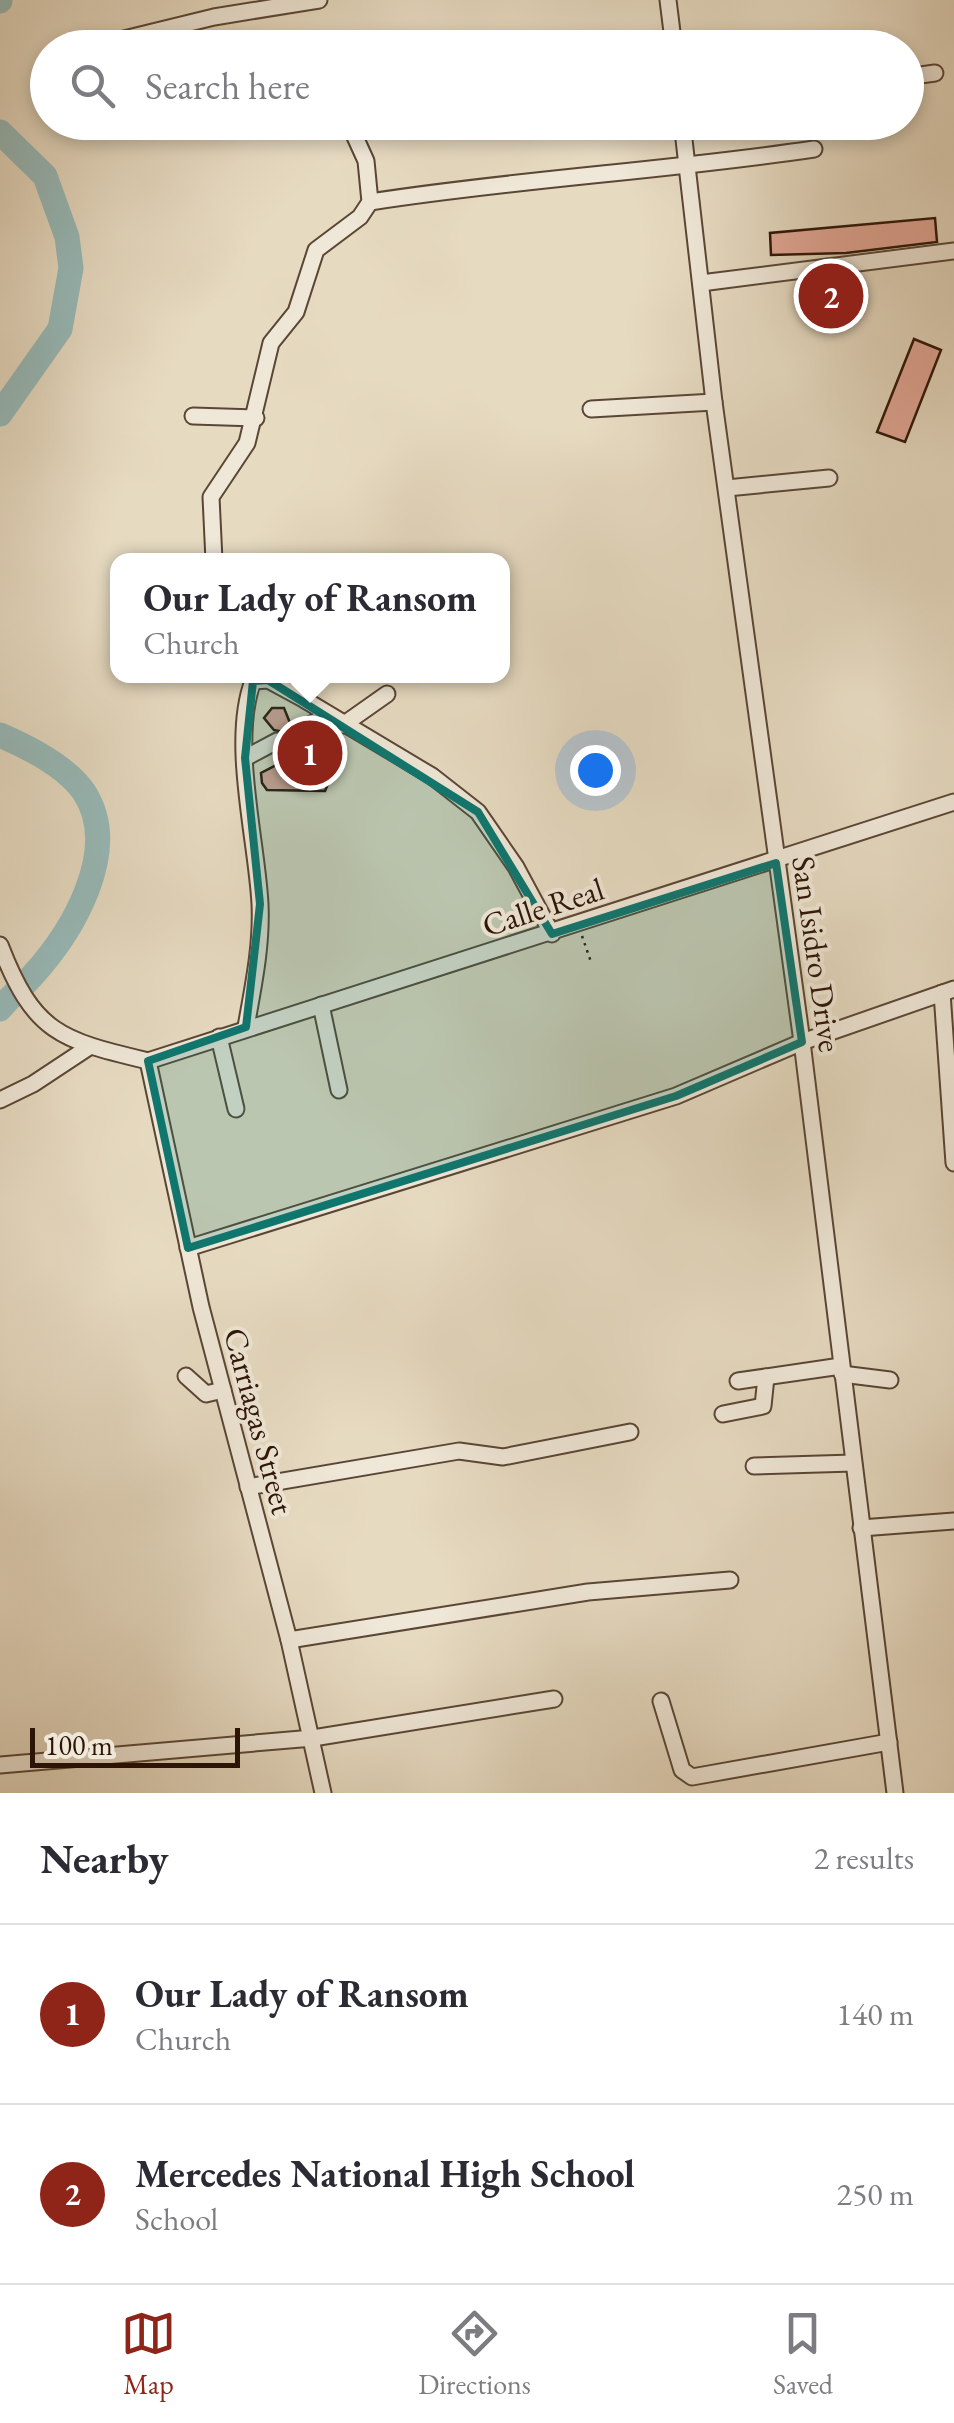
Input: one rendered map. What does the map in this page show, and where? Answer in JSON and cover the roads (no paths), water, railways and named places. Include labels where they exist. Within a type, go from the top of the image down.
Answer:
[{"type":"street","points":[[161,30],[319,0]]},
{"type":"street","points":[[668,0],[672,30]]},
{"type":"street","points":[[924,75],[936,73]]},
{"type":"street","points":[[214,553],[211,497],[247,443],[271,343],[296,312],[310,261],[326,241],[360,217],[370,202],[366,161],[356,140]]},
{"type":"street","name":"San Isidro Drive","points":[[684,140],[714,402],[802,1042],[896,1793]]},
{"type":"street","points":[[370,202],[686,168],[814,149]]},
{"type":"street","points":[[700,283],[954,252]]},
{"type":"street","points":[[591,409],[714,402]]},
{"type":"street","points":[[193,416],[256,418]]},
{"type":"street","points":[[727,488],[830,478]]},
{"type":"street","points":[[246,1028],[260,904],[249,836],[245,758],[252,683]]},
{"type":"street","points":[[274,683],[432,776],[478,812],[516,867],[552,934]]},
{"type":"street","points":[[305,700],[311,683]]},
{"type":"street","points":[[342,726],[388,694]]},
{"type":"street","points":[[298,730],[326,716]]},
{"type":"street","points":[[245,758],[277,741]]},
{"type":"street","name":"Calle Real","points":[[148,1061],[776,863],[954,802]]},
{"type":"street","points":[[0,946],[32,1008],[59,1035],[89,1048],[148,1061]]},
{"type":"street","points":[[188,1248],[676,1096],[802,1042],[948,991],[954,1163]]},
{"type":"street","points":[[321,1005],[340,1090]]},
{"type":"street","points":[[219,1037],[236,1109]]},
{"type":"street","points":[[0,1100],[89,1048]]},
{"type":"street","name":"Carriagas Street","points":[[148,1061],[188,1248],[289,1640],[323,1793]]},
{"type":"street","points":[[738,1381],[842,1370],[890,1380]]},
{"type":"street","points":[[186,1376],[206,1394],[223,1390]]},
{"type":"street","points":[[723,1414],[763,1406],[766,1377]]},
{"type":"street","points":[[248,1487],[459,1451],[503,1457],[630,1432]]},
{"type":"street","points":[[754,1466],[853,1463]]},
{"type":"street","points":[[861,1528],[954,1521]]},
{"type":"street","points":[[289,1640],[588,1592],[730,1580]]},
{"type":"street","points":[[0,1765],[313,1738],[554,1699]]},
{"type":"street","points":[[661,1701],[682,1770],[692,1777],[888,1742]]},
{"type":"waterway","points":[[0,132],[45,176],[67,237],[71,268],[60,329],[0,414]]},
{"type":"waterway","points":[[0,735],[46,758],[76,783],[94,815],[98,839],[87,889],[63,936],[0,1009]]},
{"type":"place","name":"Mercedes National High School","points":[[831,296]]},
{"type":"place","name":"Our Lady of Ransom","points":[[310,753]]}]
